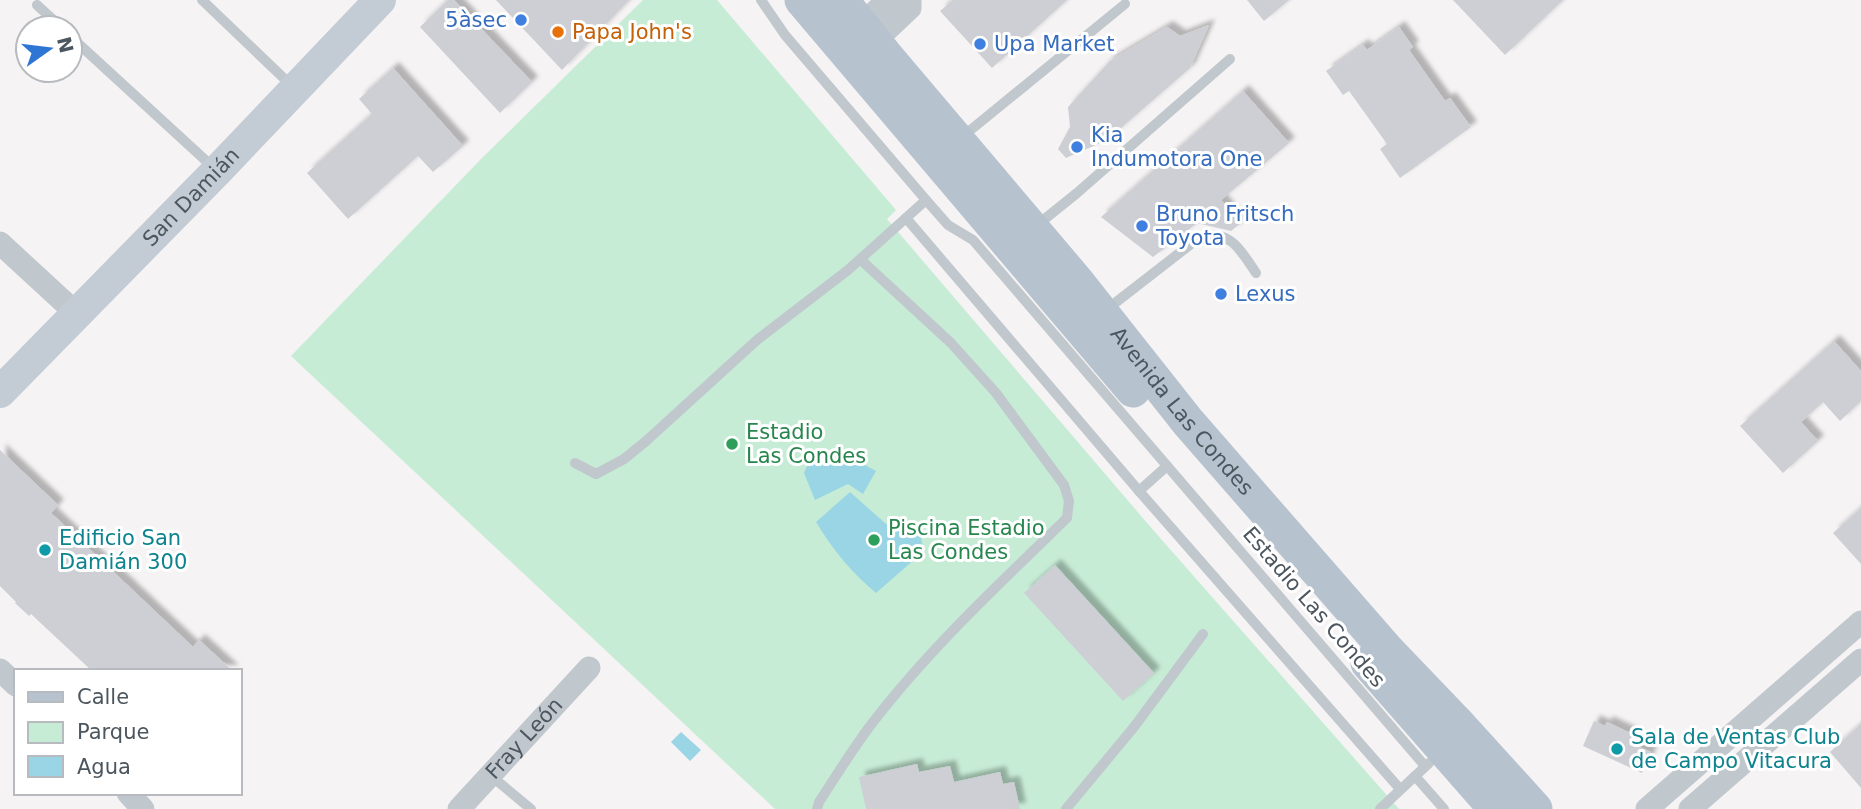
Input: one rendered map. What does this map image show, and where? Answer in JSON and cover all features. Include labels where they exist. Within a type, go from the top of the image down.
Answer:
[{"type":"main road","name":"San Damián","points":[[0,392],[380,0]]},
{"type":"main road","name":"Avenida Las Condes","points":[[802,0],[1202,471],[1434,757],[1496,809]]},
{"type":"main road","name":"Avenida Las Condes","points":[[859,22],[1278,527],[1386,649],[1535,809]]},
{"type":"street","points":[[859,22],[888,0]]},
{"type":"street","points":[[859,22],[910,8],[911,0]]},
{"type":"street","points":[[0,243],[77,314]]},
{"type":"street","points":[[1647,809],[1861,622]]},
{"type":"street","points":[[1690,809],[1861,660]]},
{"type":"street","name":"Fray León","points":[[458,809],[589,668]]},
{"type":"street","points":[[0,670],[14,683]]},
{"type":"street","points":[[1727,738],[1747,760]]},
{"type":"street","points":[[130,795],[144,809]]},
{"type":"lane","points":[[202,0],[295,89]]},
{"type":"lane","name":"Estadio Las Condes","points":[[761,0],[785,35],[948,225],[973,240],[1167,466],[1434,757]]},
{"type":"lane","points":[[958,141],[1125,4]]},
{"type":"lane","points":[[37,5],[47,14]]},
{"type":"lane","points":[[84,49],[217,171]]},
{"type":"lane","points":[[1032,228],[1077,194],[1230,59]]},
{"type":"lane","points":[[575,463],[596,474],[624,460],[757,340],[861,260],[926,200]]},
{"type":"lane","points":[[906,218],[1139,491],[1400,789]]},
{"type":"lane","points":[[1102,313],[1200,237],[1212,234],[1228,238],[1256,273]]},
{"type":"lane","points":[[817,809],[819,802],[871,725],[927,660],[1067,518],[1069,501],[1064,485],[996,393],[951,344],[861,260]]},
{"type":"lane","points":[[1139,491],[1167,466]]},
{"type":"lane","points":[[1066,809],[1133,727],[1203,634]]},
{"type":"lane","points":[[1380,809],[1434,757]]},
{"type":"lane","points":[[490,775],[531,809]]},
{"type":"lane","points":[[1415,776],[1444,809]]},
{"type":"green space","name":"Estadio Las Condes","points":[[643,0],[717,0],[896,210],[887,219],[1154,531],[1399,809],[775,809],[291,356],[480,160]]},
{"type":"water","points":[[841,452],[876,471],[863,494],[848,484],[815,500],[804,473],[807,466]]},
{"type":"water","name":"Piscina Estadio Las Condes","points":[[850,492],[886,524],[902,531],[919,529],[925,555],[915,559],[876,593],[843,560],[816,522]]},
{"type":"water","points":[[681,732],[701,750],[690,761],[671,742]]},
{"type":"building","points":[[448,0],[454,0],[532,82],[500,113],[420,27]]},
{"type":"building","points":[[496,0],[629,0],[562,70]]},
{"type":"building","points":[[953,0],[1067,0],[992,68],[940,11]]},
{"type":"building","points":[[1247,0],[1289,0],[1264,21]]},
{"type":"building","points":[[1453,0],[1563,0],[1505,55]]},
{"type":"building","points":[[1209,25],[1190,68],[1107,140],[1066,158],[1058,149],[1070,127],[1068,107],[1110,61],[1167,27],[1180,36]]},
{"type":"building","points":[[1399,27],[1413,47],[1409,50],[1445,101],[1450,98],[1471,127],[1400,178],[1380,149],[1387,144],[1349,91],[1343,95],[1326,71],[1363,45],[1367,50]]},
{"type":"building","points":[[393,68],[463,146],[433,172],[418,156],[348,219],[307,173],[372,114],[359,99]]},
{"type":"building","points":[[1243,91],[1289,143],[1221,200],[1241,223],[1231,231],[1197,223],[1153,257],[1101,217]]},
{"type":"building","points":[[1834,341],[1861,371],[1861,401],[1840,421],[1823,402],[1801,422],[1818,441],[1783,473],[1740,426]]},
{"type":"building","name":"Edificio San Damián 300","points":[[0,450],[58,505],[51,513],[193,647],[199,640],[231,669],[90,669],[31,614],[29,616],[0,586]]},
{"type":"building","points":[[1861,508],[1861,564],[1833,533]]},
{"type":"building","points":[[1055,565],[1154,673],[1123,701],[1024,593]]},
{"type":"building","name":"Sala de Ventas Club de Campo Vitacura","points":[[1594,721],[1605,726],[1607,722],[1641,738],[1637,746],[1651,752],[1642,773],[1583,746]]},
{"type":"building","points":[[1861,724],[1861,788],[1830,752]]},
{"type":"building","points":[[917,764],[919,772],[950,766],[954,782],[1000,772],[1003,784],[1014,782],[1020,809],[866,809],[859,777]]},
{"type":"place","name":"5àsec","points":[[521,20]]},
{"type":"place","name":"Papa John's","points":[[558,32]]},
{"type":"place","name":"Upa Market","points":[[980,44]]},
{"type":"place","name":"Kia Indumotora One","points":[[1077,147]]},
{"type":"place","name":"Bruno Fritsch Toyota","points":[[1142,226]]},
{"type":"place","name":"Lexus","points":[[1221,294]]},
{"type":"place","name":"Estadio Las Condes","points":[[732,444]]},
{"type":"place","name":"Piscina Estadio Las Condes","points":[[874,540]]},
{"type":"place","name":"Edificio San Damián 300","points":[[45,550]]},
{"type":"place","name":"Sala de Ventas Club de Campo Vitacura","points":[[1617,749]]}]
